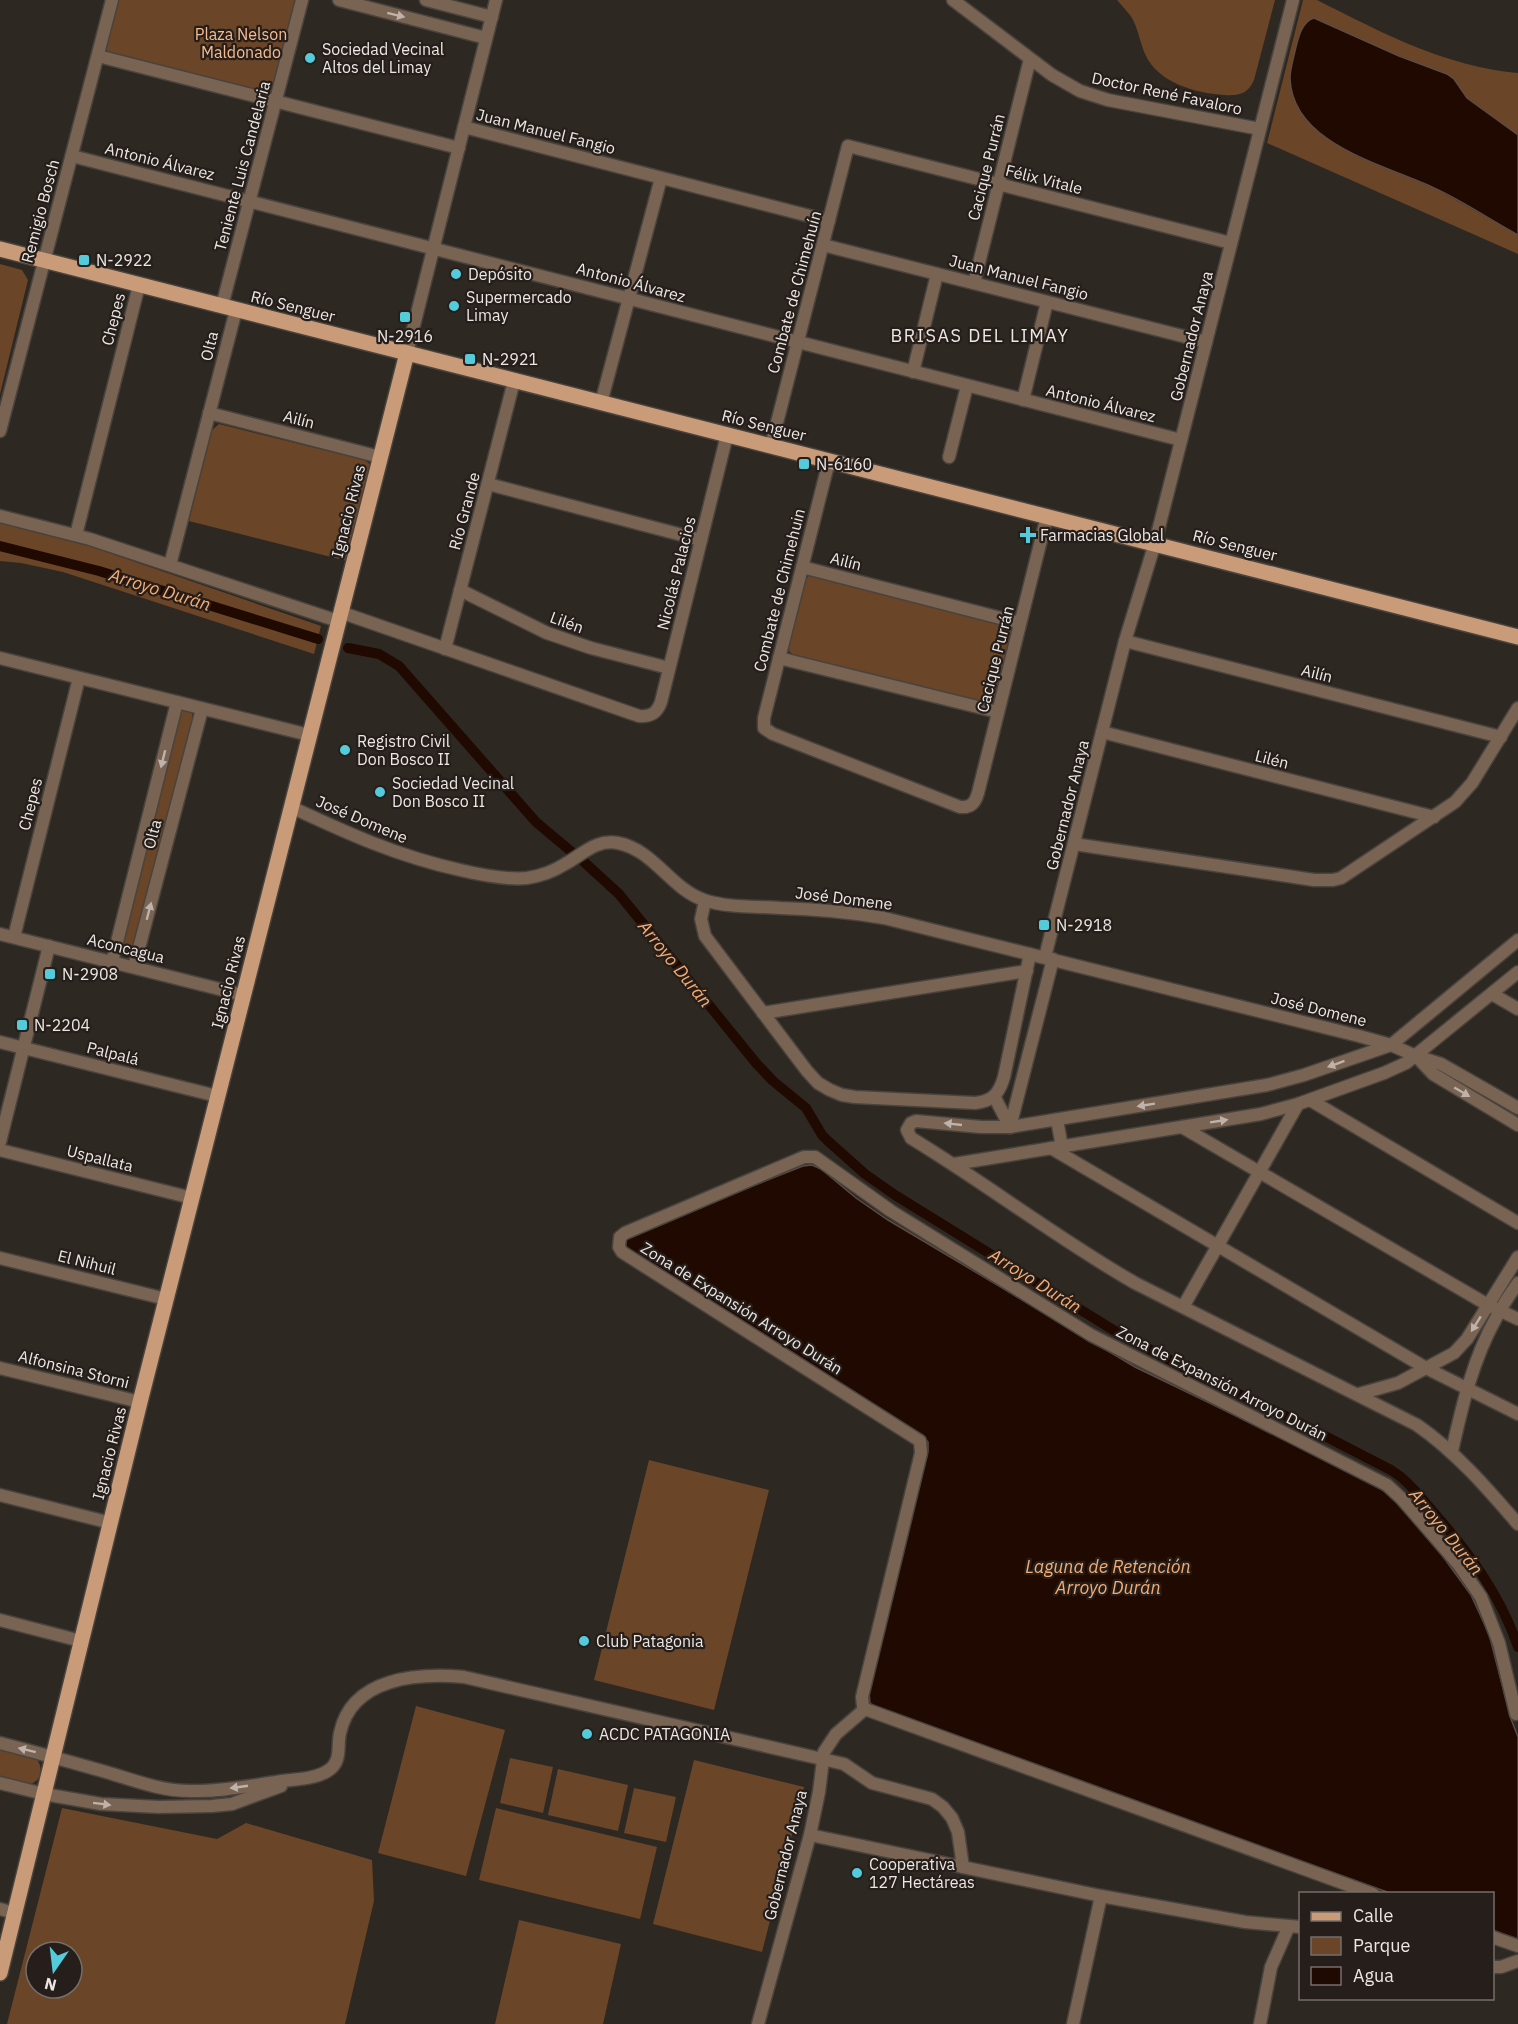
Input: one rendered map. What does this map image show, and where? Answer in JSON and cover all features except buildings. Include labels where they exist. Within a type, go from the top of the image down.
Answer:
[{"type":"main road","name":"Río Senguer","points":[[0,249],[1518,637]]},
{"type":"main road","name":"Ignacio Rivas","points":[[0,1973],[7,1911],[44,1794],[217,1096],[407,353]]},
{"type":"street","name":"Remigio Bosch","points":[[0,431],[112,0]]},
{"type":"street","name":"Teniente Luis Candelaria","points":[[229,308],[249,201],[303,0]]},
{"type":"street","points":[[339,0],[486,38]]},
{"type":"street","points":[[426,0],[492,17]]},
{"type":"street","name":"Ignacio Rivas","points":[[407,353],[496,0]]},
{"type":"street","name":"Doctor René Favaloro","points":[[953,0],[1030,59],[1061,81],[1080,91],[1099,97],[1260,129]]},
{"type":"street","name":"Gobernador Anaya","points":[[1010,1127],[1074,844],[1102,732],[1125,641],[1155,543],[1293,0]]},
{"type":"street","points":[[98,56],[459,148]]},
{"type":"street","name":"Cacique Purrán","points":[[974,283],[1030,59]]},
{"type":"street","name":"Juan Manuel Fangio","points":[[464,127],[829,221]]},
{"type":"street","name":"Félix Vitale","points":[[848,146],[1232,243]]},
{"type":"street","name":"Combate de Chimehuín","points":[[771,446],[848,146]]},
{"type":"street","name":"Antonio Álvarez","points":[[72,156],[1181,440]]},
{"type":"street","points":[[601,402],[661,178]]},
{"type":"street","name":"Juan Manuel Fangio","points":[[823,245],[1206,342]]},
{"type":"street","points":[[913,372],[938,274]]},
{"type":"street","name":"Chepes","points":[[76,535],[139,285]]},
{"type":"street","points":[[1023,400],[1047,302]]},
{"type":"street","name":"Olta","points":[[170,566],[209,413],[229,308]]},
{"type":"street","name":"Río Grande","points":[[445,649],[514,381]]},
{"type":"street","points":[[949,457],[967,386]]},
{"type":"street","name":"Ailín","points":[[209,413],[380,457]]},
{"type":"street","name":"Nicolás Palacios","points":[[445,649],[639,716],[651,715],[659,707],[727,435]]},
{"type":"street","name":"Combate de Chimehuin","points":[[829,461],[764,718],[764,728],[773,734],[960,807],[969,806]]},
{"type":"street","points":[[488,483],[701,540]]},
{"type":"street","points":[[0,516],[76,535],[170,566],[445,649]]},
{"type":"street","name":"Cacique Purrán","points":[[969,806],[978,793],[1047,516]]},
{"type":"street","name":"Ailín","points":[[802,567],[1020,623]]},
{"type":"street","name":"Lilén","points":[[460,590],[558,637],[669,668]]},
{"type":"street","name":"Ailín","points":[[1125,641],[1501,737]]},
{"type":"street","points":[[0,658],[309,735]]},
{"type":"street","points":[[779,658],[998,712]]},
{"type":"street","name":"Chepes","points":[[14,937],[79,678]]},
{"type":"street","name":"Olta","points":[[112,962],[177,702]]},
{"type":"street","points":[[1074,844],[1314,880],[1333,880],[1348,874],[1434,817],[1464,794],[1518,708]]},
{"type":"street","name":"Olta","points":[[134,967],[202,709]]},
{"type":"street","name":"Lilén","points":[[1102,732],[1434,817]]},
{"type":"street","name":"José Domene","points":[[291,807],[390,851],[443,866],[501,877],[526,878],[540,875],[567,863],[593,845],[605,842],[618,843],[642,853],[693,896],[705,901],[732,905],[828,910],[892,920],[1391,1045],[1447,1068],[1518,1108]]},
{"type":"street","points":[[705,901],[701,919],[705,936],[818,1083],[842,1095],[986,1102],[1001,1089],[1030,954]]},
{"type":"street","name":"Aconcagua","points":[[0,934],[243,995]]},
{"type":"street","points":[[1518,940],[1391,1045],[1305,1075],[1267,1085],[1010,1127],[981,1127],[925,1121],[911,1123],[908,1130],[911,1138],[954,1164],[1099,1262],[1135,1283],[1417,1425],[1452,1451],[1518,1524]]},
{"type":"street","points":[[0,1142],[50,946]]},
{"type":"street","points":[[763,1013],[1027,971]]},
{"type":"street","points":[[954,1164],[1261,1114],[1304,1102],[1384,1073],[1416,1056],[1518,972]]},
{"type":"street","points":[[1492,994],[1518,1009]]},
{"type":"street","name":"Palpalá","points":[[0,1042],[217,1096]]},
{"type":"street","name":"José Domene","points":[[1416,1056],[1433,1074],[1518,1125]]},
{"type":"street","points":[[994,1096],[1010,1127]]},
{"type":"street","points":[[1183,1307],[1260,1172],[1304,1102]]},
{"type":"street","points":[[1304,1102],[1518,1223]]},
{"type":"street","points":[[1057,1120],[1057,1147]]},
{"type":"street","points":[[1182,1127],[1488,1305],[1518,1319]]},
{"type":"street","points":[[1057,1147],[1218,1246],[1426,1368],[1518,1414]]},
{"type":"street","name":"Uspallata","points":[[0,1150],[192,1198]]},
{"type":"street","name":"Zona de Expansión Arroyo Durán","points":[[865,1709],[862,1696],[921,1453],[920,1440],[622,1252],[618,1244],[620,1237],[625,1233],[807,1156],[815,1157],[891,1211],[1091,1335],[1387,1485],[1459,1565],[1480,1597],[1499,1643],[1516,1714]]},
{"type":"street","points":[[1359,1394],[1398,1383],[1447,1358],[1461,1347],[1518,1257]]},
{"type":"street","name":"El Nihuil","points":[[0,1258],[166,1299]]},
{"type":"street","points":[[1452,1451],[1467,1390],[1480,1351],[1518,1282]]},
{"type":"street","name":"Alfonsina Storni","points":[[0,1368],[140,1402]]},
{"type":"street","points":[[0,1496],[111,1523]]},
{"type":"street","points":[[0,1620],[81,1641]]},
{"type":"street","points":[[0,1743],[158,1787],[189,1791],[217,1790],[297,1779],[324,1773],[336,1764],[342,1724],[348,1711],[368,1692],[385,1684],[423,1675],[464,1677],[844,1764],[872,1783],[932,1799],[943,1807],[952,1818],[957,1832],[963,1867]]},
{"type":"street","points":[[865,1709],[1369,1892]]},
{"type":"street","name":"Gobernador Anaya","points":[[758,2024],[810,1835],[819,1792],[822,1759],[831,1740],[865,1709]]},
{"type":"street","points":[[0,1783],[44,1794],[101,1804],[159,1808],[232,1804],[297,1779]]},
{"type":"street","points":[[810,1835],[1101,1896],[1245,1922],[1295,1926],[1270,1967],[1260,2024]]},
{"type":"street","points":[[1073,2024],[1101,1896]]},
{"type":"street","points":[[1494,1938],[1518,1946]]},
{"type":"street","points":[[1494,1967],[1518,1961]]},
{"type":"green space","name":"Plaza Nelson Maldonado","points":[[117,0],[297,0],[272,91],[264,93],[107,52]]},
{"type":"green space","points":[[1117,0],[1275,0],[1252,85],[1242,93],[1224,95],[1190,89],[1168,79],[1151,64],[1132,18]]},
{"type":"green space","points":[[1303,0],[1317,0],[1390,36],[1439,56],[1518,73],[1518,135],[1467,98],[1454,79],[1382,49],[1304,25],[1292,64],[1340,147],[1360,158],[1436,189],[1518,235],[1518,254],[1267,143]]},
{"type":"green space","points":[[0,264],[22,270],[28,280],[0,394]]},
{"type":"green space","points":[[219,424],[364,460],[370,464],[347,561],[189,521],[212,430]]},
{"type":"green space","points":[[0,523],[92,547],[321,626],[314,654],[63,572],[0,561]]},
{"type":"green space","points":[[809,575],[1009,624],[1013,628],[997,700],[985,704],[792,654],[789,651],[789,644],[805,581]]},
{"type":"green space","points":[[185,710],[192,713],[193,720],[132,956],[125,956],[120,950],[180,711]]},
{"type":"green space","points":[[649,1460],[769,1490],[714,1710],[594,1680]]},
{"type":"green space","points":[[416,1706],[505,1730],[466,1876],[378,1853]]},
{"type":"green space","points":[[0,1747],[34,1756],[41,1772],[38,1779],[30,1784],[19,1784],[0,1779]]},
{"type":"green space","points":[[510,1758],[553,1767],[543,1813],[500,1803]]},
{"type":"green space","points":[[694,1760],[804,1787],[762,1952],[653,1924]]},
{"type":"green space","points":[[558,1769],[628,1785],[618,1831],[548,1815]]},
{"type":"green space","points":[[634,1788],[676,1797],[666,1842],[624,1833]]},
{"type":"green space","points":[[62,1808],[217,1839],[246,1823],[372,1860],[374,1901],[345,2024],[7,2024],[24,1957],[24,2000],[84,2000],[84,1940],[28,1940]]},
{"type":"green space","points":[[496,1808],[657,1847],[640,1919],[479,1880]]},
{"type":"green space","points":[[519,1920],[621,1944],[603,2024],[495,2024]]},
{"type":"water","points":[[1314,18],[1399,56],[1447,74],[1454,79],[1467,98],[1518,135],[1518,235],[1445,193],[1345,150],[1324,136],[1307,120],[1295,101],[1290,75],[1301,32],[1306,23]]},
{"type":"water","name":"Laguna de Retención Arroyo Durán","points":[[812,1165],[821,1169],[856,1198],[888,1220],[1135,1367],[1371,1481],[1396,1501],[1436,1547],[1471,1595],[1489,1634],[1511,1719],[1518,1737],[1518,1940],[1494,1930],[1494,1892],[1387,1892],[879,1710],[870,1703],[869,1691],[928,1451],[928,1442],[921,1435],[624,1248],[624,1239],[629,1235],[803,1166]]},
{"type":"waterway","name":"Arroyo Durán","points":[[0,546],[99,571],[318,639]]},
{"type":"waterway","name":"Arroyo Durán","points":[[348,648],[379,654],[399,666],[536,822],[573,853]]},
{"type":"waterway","name":"Arroyo Durán","points":[[584,862],[619,894],[756,1063],[773,1081],[806,1108],[822,1135],[865,1174],[895,1195],[1115,1331],[1198,1375],[1288,1417],[1401,1477],[1423,1499],[1472,1560],[1503,1610],[1518,1647]]},
{"type":"place","name":"Sociedad Vecinal Altos del Limay","points":[[310,58]]},
{"type":"place","name":"N-2922","points":[[84,260]]},
{"type":"place","name":"Depósito","points":[[456,274]]},
{"type":"place","name":"Supermercado Limay","points":[[454,306]]},
{"type":"place","name":"N-2916","points":[[405,317]]},
{"type":"place","name":"N-2921","points":[[470,359]]},
{"type":"place","name":"N-6160","points":[[804,464]]},
{"type":"place","name":"Farmacias Global","points":[[1028,535]]},
{"type":"place","name":"Registro Civil Don Bosco II","points":[[345,750]]},
{"type":"place","name":"Sociedad Vecinal Don Bosco II","points":[[380,792]]},
{"type":"place","name":"N-2918","points":[[1044,925]]},
{"type":"place","name":"N-2908","points":[[50,974]]},
{"type":"place","name":"N-2204","points":[[22,1025]]},
{"type":"place","name":"Club Patagonia","points":[[584,1641]]},
{"type":"place","name":"ACDC PATAGONIA","points":[[587,1734]]},
{"type":"place","name":"Cooperativa 127 Hectáreas","points":[[857,1873]]},
{"type":"district","name":"BRISAS DEL LIMAY","points":[[980,336]]}]
